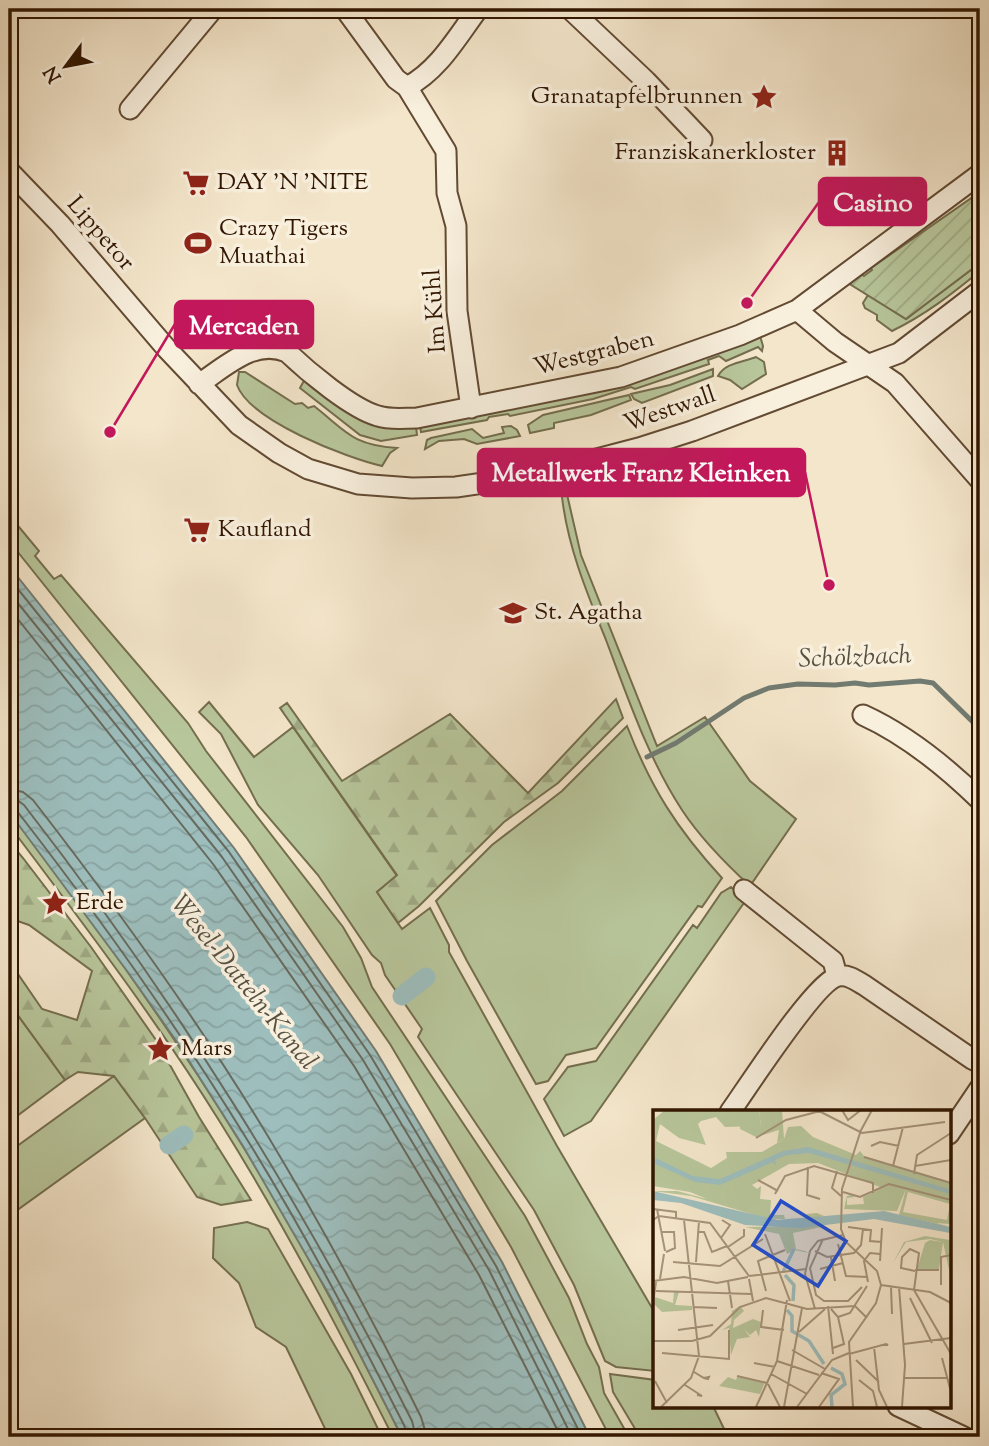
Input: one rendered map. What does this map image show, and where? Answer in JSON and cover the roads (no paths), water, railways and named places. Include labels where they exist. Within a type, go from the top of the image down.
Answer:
[{"type":"street","points":[[130,109],[213,9]]},
{"type":"street","name":"Im Kühl","points":[[345,9],[397,79],[407,87],[446,151],[447,193],[456,226],[457,311],[471,408]]},
{"type":"street","points":[[407,87],[422,79],[435,66],[478,9]]},
{"type":"street","points":[[570,9],[646,81],[702,140]]},
{"type":"street","name":"Lippetor","points":[[9,171],[60,224],[153,332]]},
{"type":"street","name":"Westgraben","points":[[199,384],[251,351],[271,348],[286,352],[335,390],[375,415],[386,418],[416,418],[621,377],[740,335],[797,310],[980,174]]},
{"type":"street","name":"Westwall","points":[[153,332],[239,425],[269,447],[308,469],[358,484],[412,488],[456,487],[540,474],[692,431],[899,353],[980,291]]},
{"type":"street","points":[[797,310],[895,383],[980,480]]},
{"type":"street","points":[[863,715],[884,725],[925,752],[980,800]]},
{"type":"street","points":[[744,890],[833,961],[837,976]]},
{"type":"street","points":[[731,1110],[808,1003],[824,984],[837,976],[846,975],[864,985],[980,1063]]},
{"type":"street","points":[[950,1133],[980,1088]]},
{"type":"street","points":[[902,1408],[964,1437]]},
{"type":"water","name":"Wesel-Datteln-Kanal","points":[[9,566],[234,848],[376,1051],[502,1262],[590,1437],[402,1437],[331,1298],[243,1146],[177,1042],[9,812]]},
{"type":"waterway","name":"Schölzbach","points":[[647,757],[676,743],[744,698],[769,688],[798,684],[933,683],[980,729]]},
{"type":"waterway","name":"Schölzbach","points":[[402,996],[426,977]]},
{"type":"waterway","name":"Schölzbach","points":[[169,1145],[184,1135]]},
{"type":"place","name":"Granatapfelbrunnen","points":[[764,97]]},
{"type":"place","name":"Franziskanerkloster","points":[[837,153]]},
{"type":"place","name":"DAY 'N 'NITE","points":[[196,183]]},
{"type":"place","name":"Crazy Tigers Muathai","points":[[198,243]]},
{"type":"place","name":"Casino","points":[[747,303]]},
{"type":"place","name":"Mercaden","points":[[110,432]]},
{"type":"place","name":"Kaufland","points":[[197,530]]},
{"type":"place","name":"Metallwerk Franz Kleinken","points":[[829,585]]},
{"type":"place","name":"St. Agatha","points":[[513,613]]},
{"type":"place","name":"Erde","points":[[55,903]]},
{"type":"place","name":"Mars","points":[[160,1049]]}]
